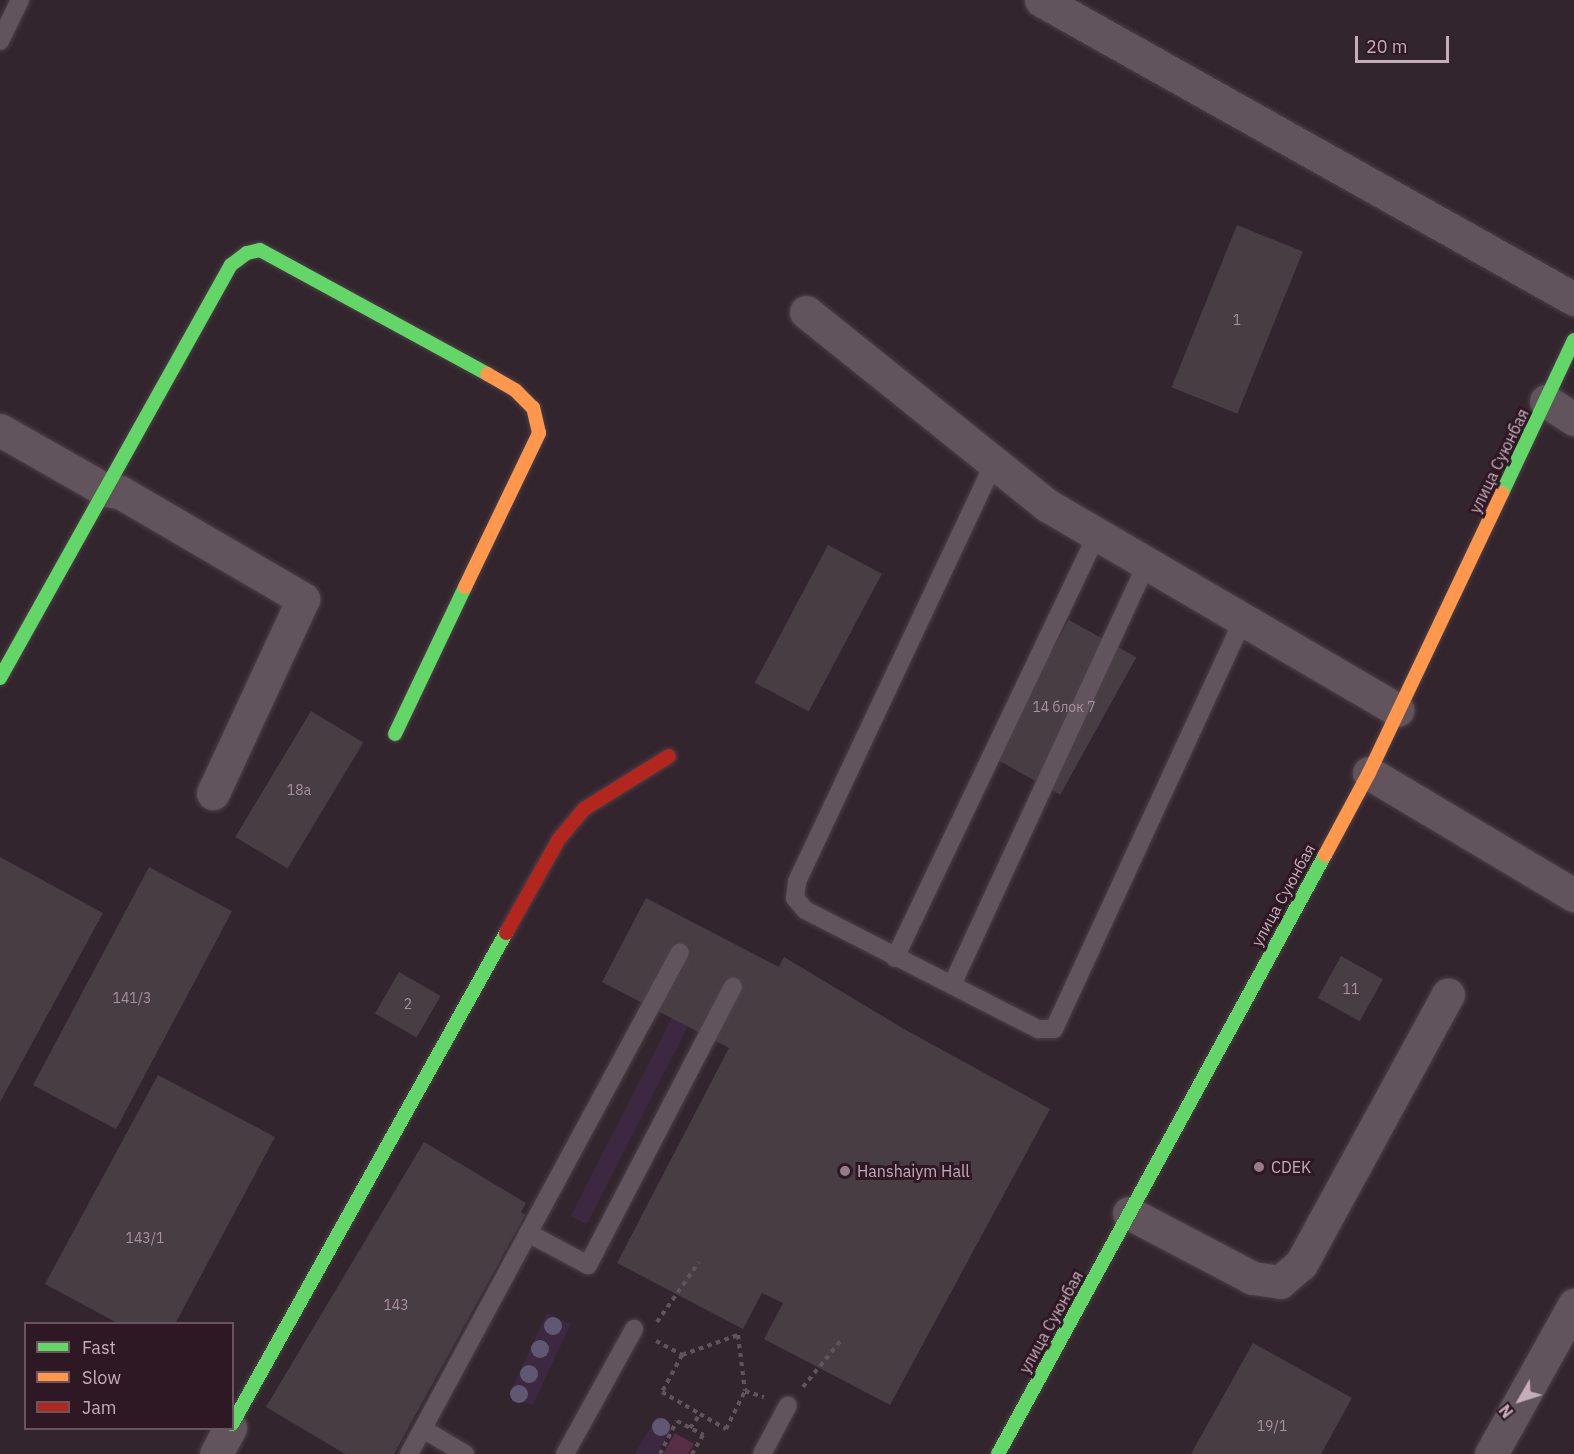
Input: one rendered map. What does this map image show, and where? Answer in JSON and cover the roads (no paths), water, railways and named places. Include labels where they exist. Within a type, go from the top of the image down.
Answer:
[{"type":"street","points":[[1041,0],[1574,299]]},
{"type":"street","points":[[0,678],[231,265],[247,253],[260,250],[515,390],[533,408],[539,433],[395,734]]},
{"type":"street","points":[[806,312],[1047,505],[1398,710]]},
{"type":"street","name":"улица Суюнбая","points":[[998,1454],[1369,773],[1574,340]]},
{"type":"street","points":[[1546,401],[1574,419]]},
{"type":"street","points":[[0,430],[105,490],[120,492],[303,598],[213,793]]},
{"type":"street","points":[[234,1421],[559,839],[584,809],[669,756]]},
{"type":"street","points":[[1369,773],[1574,895]]},
{"type":"street","points":[[1129,1213],[1253,1278],[1280,1282],[1300,1264],[1448,994]]},
{"type":"street","points":[[1491,1454],[1574,1305]]},
{"type":"street","points":[[216,1454],[229,1430]]},
{"type":"lane","points":[[0,41],[20,0]]},
{"type":"lane","points":[[994,463],[797,882],[795,898],[805,910],[895,958],[1038,1029],[1054,1029],[1243,620]]},
{"type":"lane","points":[[895,958],[1097,535]]},
{"type":"lane","points":[[952,985],[1147,563]]},
{"type":"lane","points":[[409,1454],[680,952]]},
{"type":"lane","points":[[528,1233],[588,1265],[733,987]]},
{"type":"lane","points":[[565,1454],[634,1329]]},
{"type":"lane","points":[[762,1454],[788,1406]]},
{"type":"lane","points":[[423,1429],[465,1454]]},
{"type":"place","name":"CDEK","points":[[1259,1167]]},
{"type":"place","name":"Hanshaiym Hall","points":[[845,1171]]}]
